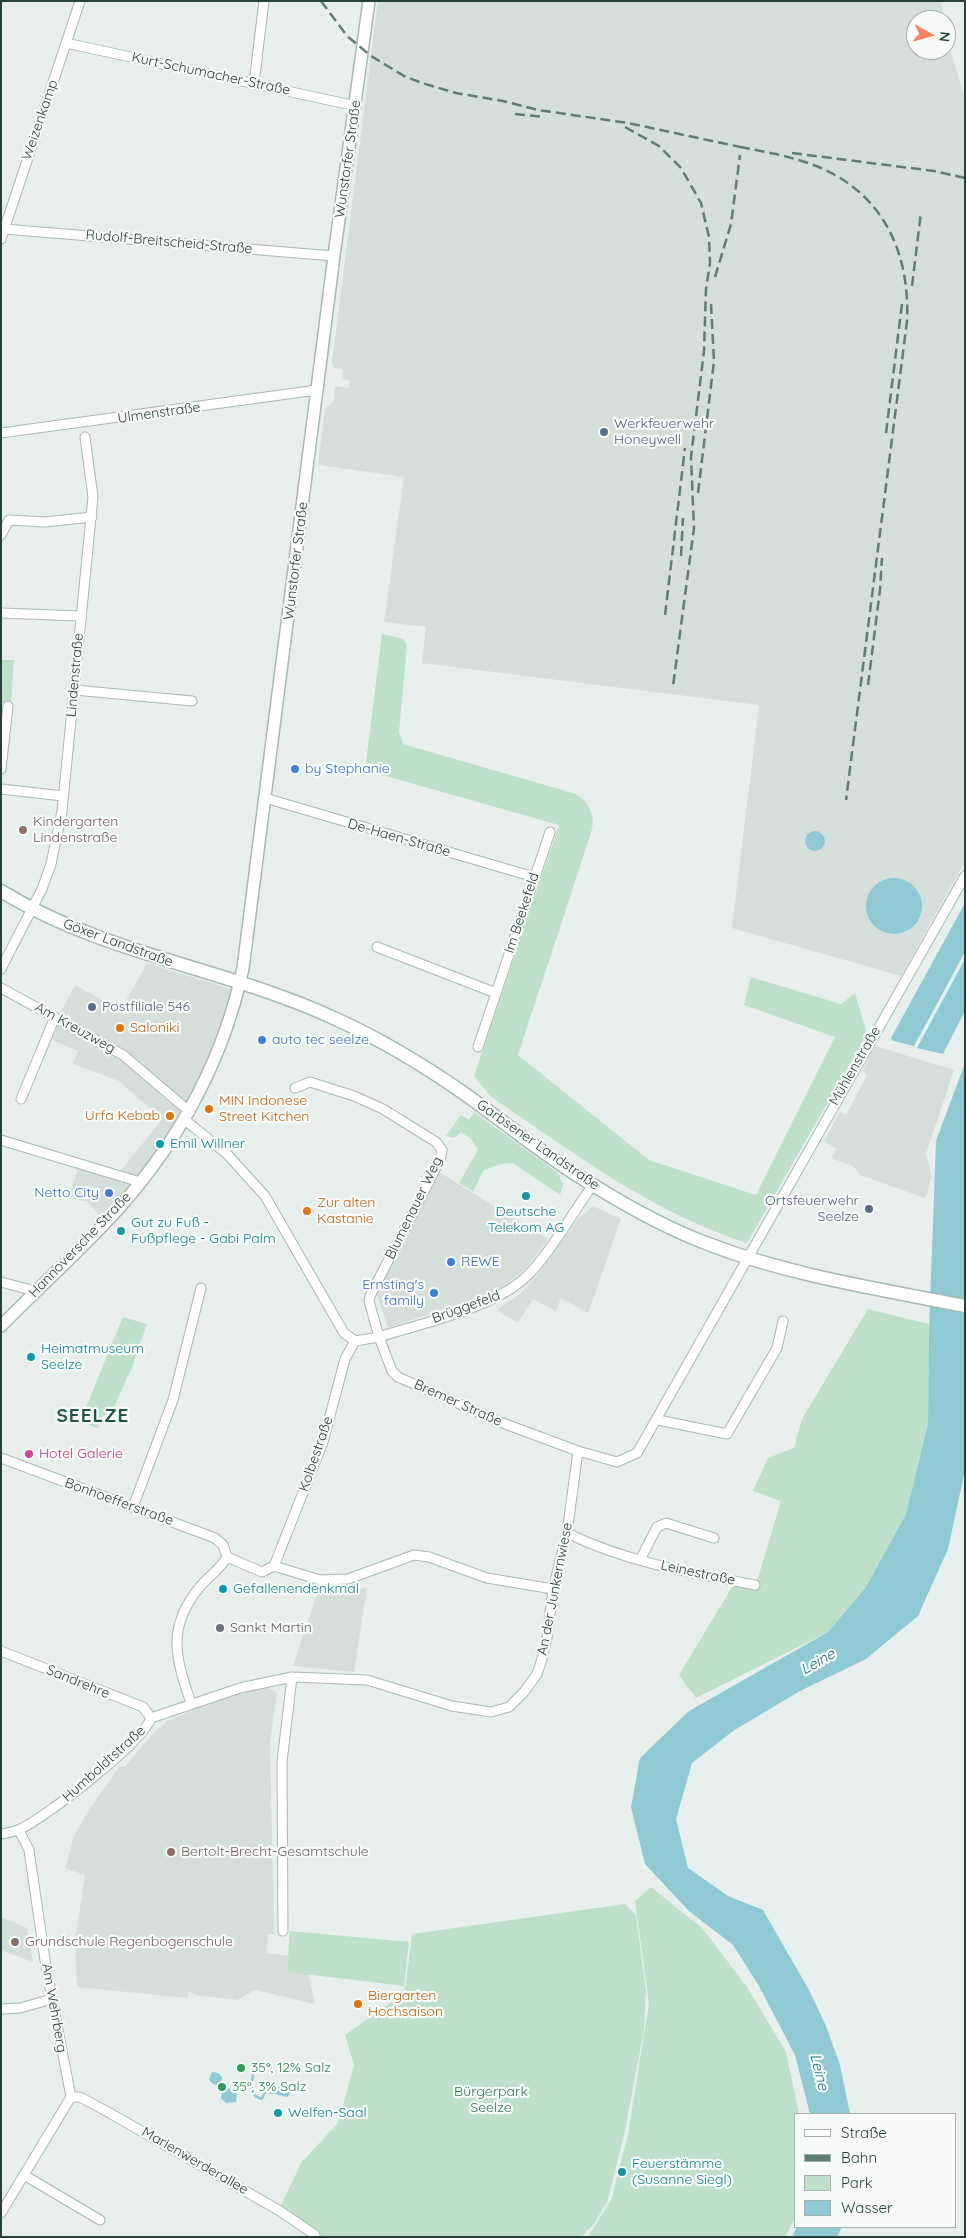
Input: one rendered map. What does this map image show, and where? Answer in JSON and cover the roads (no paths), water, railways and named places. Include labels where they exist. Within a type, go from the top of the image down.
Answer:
[{"type":"main road","name":"Göxer Landstraße","points":[[1,891],[32,910],[104,941],[239,984]]},
{"type":"main road","name":"Garbsener Landstraße","points":[[239,984],[338,1020],[394,1049],[461,1092],[593,1185],[679,1232],[747,1257],[877,1288],[965,1306]]},
{"type":"street","name":"Weizenkamp","points":[[1,238],[49,89],[80,1]]},
{"type":"street","points":[[254,83],[264,1]]},
{"type":"street","name":"Wunstorfer Straße","points":[[188,1116],[226,1028],[239,984],[369,1]]},
{"type":"street","name":"Kurt-Schumacher-Straße","points":[[66,43],[356,106]]},
{"type":"street","name":"Rudolf-Breitscheid-Straße","points":[[4,229],[334,256]]},
{"type":"street","name":"Ulmenstraße","points":[[1,433],[317,390]]},
{"type":"street","name":"Lindenstraße","points":[[32,910],[51,864],[63,796],[75,690],[94,497],[85,437]]},
{"type":"street","points":[[1,535],[9,520],[45,522],[92,517]]},
{"type":"street","points":[[1,613],[81,616]]},
{"type":"street","points":[[75,690],[192,701]]},
{"type":"street","points":[[1,769],[8,706]]},
{"type":"street","points":[[1,789],[63,796]]},
{"type":"street","name":"De-Haen-Straße","points":[[265,798],[534,877]]},
{"type":"street","name":"Im Beekefeld","points":[[478,1046],[550,832]]},
{"type":"street","name":"Mühlenstraße","points":[[747,1257],[965,876]]},
{"type":"street","points":[[1,969],[32,910]]},
{"type":"street","points":[[377,947],[496,994]]},
{"type":"street","name":"Am Kreuzweg","points":[[1,988],[123,1055],[188,1116]]},
{"type":"street","points":[[21,1099],[55,1017]]},
{"type":"street","name":"Blumenauer Weg","points":[[295,1088],[310,1082],[354,1096],[383,1109],[436,1142],[442,1150],[440,1160],[370,1296],[369,1301],[379,1338]]},
{"type":"street","points":[[188,1116],[228,1154],[265,1196],[344,1332],[355,1342],[379,1338]]},
{"type":"street","name":"Hannoversche Straße","points":[[1,1326],[119,1208],[188,1116]]},
{"type":"street","points":[[1,1140],[140,1182]]},
{"type":"street","name":"Brüggefeld","points":[[379,1338],[483,1303],[512,1289],[530,1273],[546,1254],[593,1185]]},
{"type":"street","name":"Bremer Straße","points":[[379,1338],[392,1371],[398,1377],[500,1422],[578,1451],[611,1461],[626,1460],[637,1453],[658,1420],[747,1257]]},
{"type":"street","points":[[1,1282],[35,1292]]},
{"type":"street","points":[[133,1508],[172,1400],[201,1288]]},
{"type":"street","points":[[658,1420],[727,1434],[777,1348],[783,1321]]},
{"type":"street","name":"Kolbestraße","points":[[274,1566],[323,1442],[345,1359],[355,1342]]},
{"type":"street","name":"An der Junkernwiese","points":[[151,1718],[190,1703],[240,1688],[292,1677],[367,1680],[452,1706],[491,1712],[509,1707],[524,1692],[537,1674],[547,1638],[553,1589],[567,1533],[578,1451]]},
{"type":"street","name":"Bonhoefferstraße","points":[[1,1458],[215,1538],[223,1545],[227,1557]]},
{"type":"street","name":"Leinestraße","points":[[640,1560],[657,1527],[666,1524],[714,1538]]},
{"type":"street","name":"Leinestraße","points":[[567,1533],[600,1549],[694,1574],[755,1585]]},
{"type":"street","points":[[190,1703],[178,1664],[177,1636],[191,1599],[211,1573],[227,1557],[262,1572],[274,1566],[304,1577],[320,1580],[348,1578],[414,1555],[429,1557],[487,1578],[553,1589]]},
{"type":"street","name":"Sandrehre","points":[[1,1650],[143,1707],[151,1718]]},
{"type":"street","points":[[283,1931],[282,1762],[292,1677]]},
{"type":"street","name":"Humboldtstraße","points":[[1,1834],[19,1830],[56,1807],[88,1782],[131,1743],[149,1723],[151,1718]]},
{"type":"street","name":"Am Wehrberg","points":[[19,1830],[29,1850],[52,1999],[71,2097]]},
{"type":"street","points":[[1,2009],[20,2008],[52,1999]]},
{"type":"street","points":[[1,2213],[6,2197],[24,2175],[71,2097]]},
{"type":"street","name":"Marienwerderallee","points":[[71,2097],[80,2097],[108,2112],[280,2211],[315,2235]]},
{"type":"street","points":[[24,2175],[100,2220]]},
{"type":"water","points":[[815,831],[822,834],[825,841],[822,848],[815,851],[808,848],[805,841],[808,834]]},
{"type":"water","points":[[894,878],[905,880],[914,886],[920,895],[922,906],[920,917],[914,926],[905,932],[894,934],[883,932],[874,926],[868,917],[866,906],[868,895],[874,886],[883,880]]},
{"type":"water","points":[[965,903],[965,952],[914,1046],[893,1041],[891,1038]]},
{"type":"water","points":[[965,959],[965,1011],[943,1054],[917,1048]]},
{"type":"water","name":"Leine","points":[[965,1063],[965,1470],[948,1549],[918,1616],[866,1659],[800,1691],[733,1731],[692,1763],[676,1819],[688,1868],[728,1896],[763,1910],[809,1990],[826,2026],[840,2065],[850,2113],[810,2113],[795,2055],[759,1986],[733,1945],[689,1911],[645,1864],[631,1807],[640,1758],[689,1711],[828,1632],[866,1587],[906,1514],[928,1424],[929,1331],[936,1141]]},
{"type":"water","name":"35°, 12% Salz","points":[[241,2062],[247,2068],[241,2074],[235,2068]]},
{"type":"water","name":"35°, 3% Salz","points":[[212,2072],[218,2073],[222,2077],[221,2084],[225,2088],[232,2089],[237,2094],[236,2102],[226,2103],[221,2098],[222,2091],[218,2085],[213,2084],[209,2080]]},
{"type":"water","points":[[285,2083],[292,2083],[292,2092],[287,2097],[276,2093],[279,2086]]},
{"type":"water","points":[[796,2228],[842,2228],[837,2237],[792,2237]]},
{"type":"waterway","points":[[252,2064],[253,2077],[250,2085],[255,2096],[262,2099],[265,2092],[276,2093]]},
{"type":"railway","points":[[321,1],[347,36],[371,56],[404,76],[422,83],[456,93],[503,101],[538,110],[628,123],[745,148]]},
{"type":"railway","points":[[515,114],[545,117]]},
{"type":"railway","points":[[625,127],[659,146],[681,168],[701,203],[709,237],[710,263],[706,289],[704,351],[691,457],[694,528],[673,686]]},
{"type":"railway","points":[[740,147],[771,153],[821,168],[843,180],[862,194],[877,211],[889,230],[898,251],[904,273],[907,321],[846,800]]},
{"type":"railway","points":[[792,153],[934,171],[965,178]]},
{"type":"railway","points":[[715,277],[731,224],[740,155]]},
{"type":"railway","points":[[912,286],[921,212]]},
{"type":"railway","points":[[698,493],[714,361],[711,304]]},
{"type":"railway","points":[[886,433],[902,304]]},
{"type":"railway","points":[[665,615],[685,448]]},
{"type":"railway","points":[[681,556],[683,518]]},
{"type":"railway","points":[[868,685],[880,590],[882,558]]},
{"type":"place","name":"Werkfeuerwehr Honeywell","points":[[604,432]]},
{"type":"place","name":"by Stephanie","points":[[295,769]]},
{"type":"place","name":"Kindergarten Lindenstraße","points":[[23,830]]},
{"type":"place","name":"Postfiliale 546","points":[[92,1007]]},
{"type":"place","name":"Saloniki","points":[[120,1028]]},
{"type":"place","name":"auto tec seelze","points":[[262,1040]]},
{"type":"place","name":"MIN Indonese Street Kitchen","points":[[209,1109]]},
{"type":"place","name":"Urfa Kebab","points":[[170,1116]]},
{"type":"place","name":"Emil Willner","points":[[160,1144]]},
{"type":"place","name":"Netto City","points":[[109,1193]]},
{"type":"place","name":"Deutsche Telekom AG","points":[[526,1196]]},
{"type":"place","name":"Ortsfeuerwehr Seelze","points":[[869,1209]]},
{"type":"place","name":"Zur alten Kastanie","points":[[307,1211]]},
{"type":"place","name":"Gut zu Fuß - Fußpflege - Gabi Palm","points":[[121,1231]]},
{"type":"place","name":"REWE","points":[[451,1262]]},
{"type":"place","name":"Ernsting's family","points":[[434,1293]]},
{"type":"place","name":"Heimatmuseum Seelze","points":[[31,1357]]},
{"type":"place","name":"Hotel Galerie","points":[[29,1454]]},
{"type":"place","name":"Gefallenendenkmal","points":[[223,1589]]},
{"type":"place","name":"Sankt Martin","points":[[220,1628]]},
{"type":"place","name":"Bertolt-Brecht-Gesamtschule","points":[[171,1852]]},
{"type":"place","name":"Grundschule Regenbogenschule","points":[[15,1942]]},
{"type":"place","name":"Biergarten Hochsaison","points":[[358,2004]]},
{"type":"place","name":"35°, 12% Salz","points":[[241,2068]]},
{"type":"place","name":"35°, 3% Salz","points":[[222,2087]]},
{"type":"place","name":"Welfen-Saal","points":[[278,2113]]},
{"type":"place","name":"Feuerstämme (Susanne Siegl)","points":[[622,2172]]},
{"type":"district","name":"SEELZE","points":[[93,1416]]},
{"type":"park label","name":"Bürgerpark Seelze","points":[[491,2100]]}]
